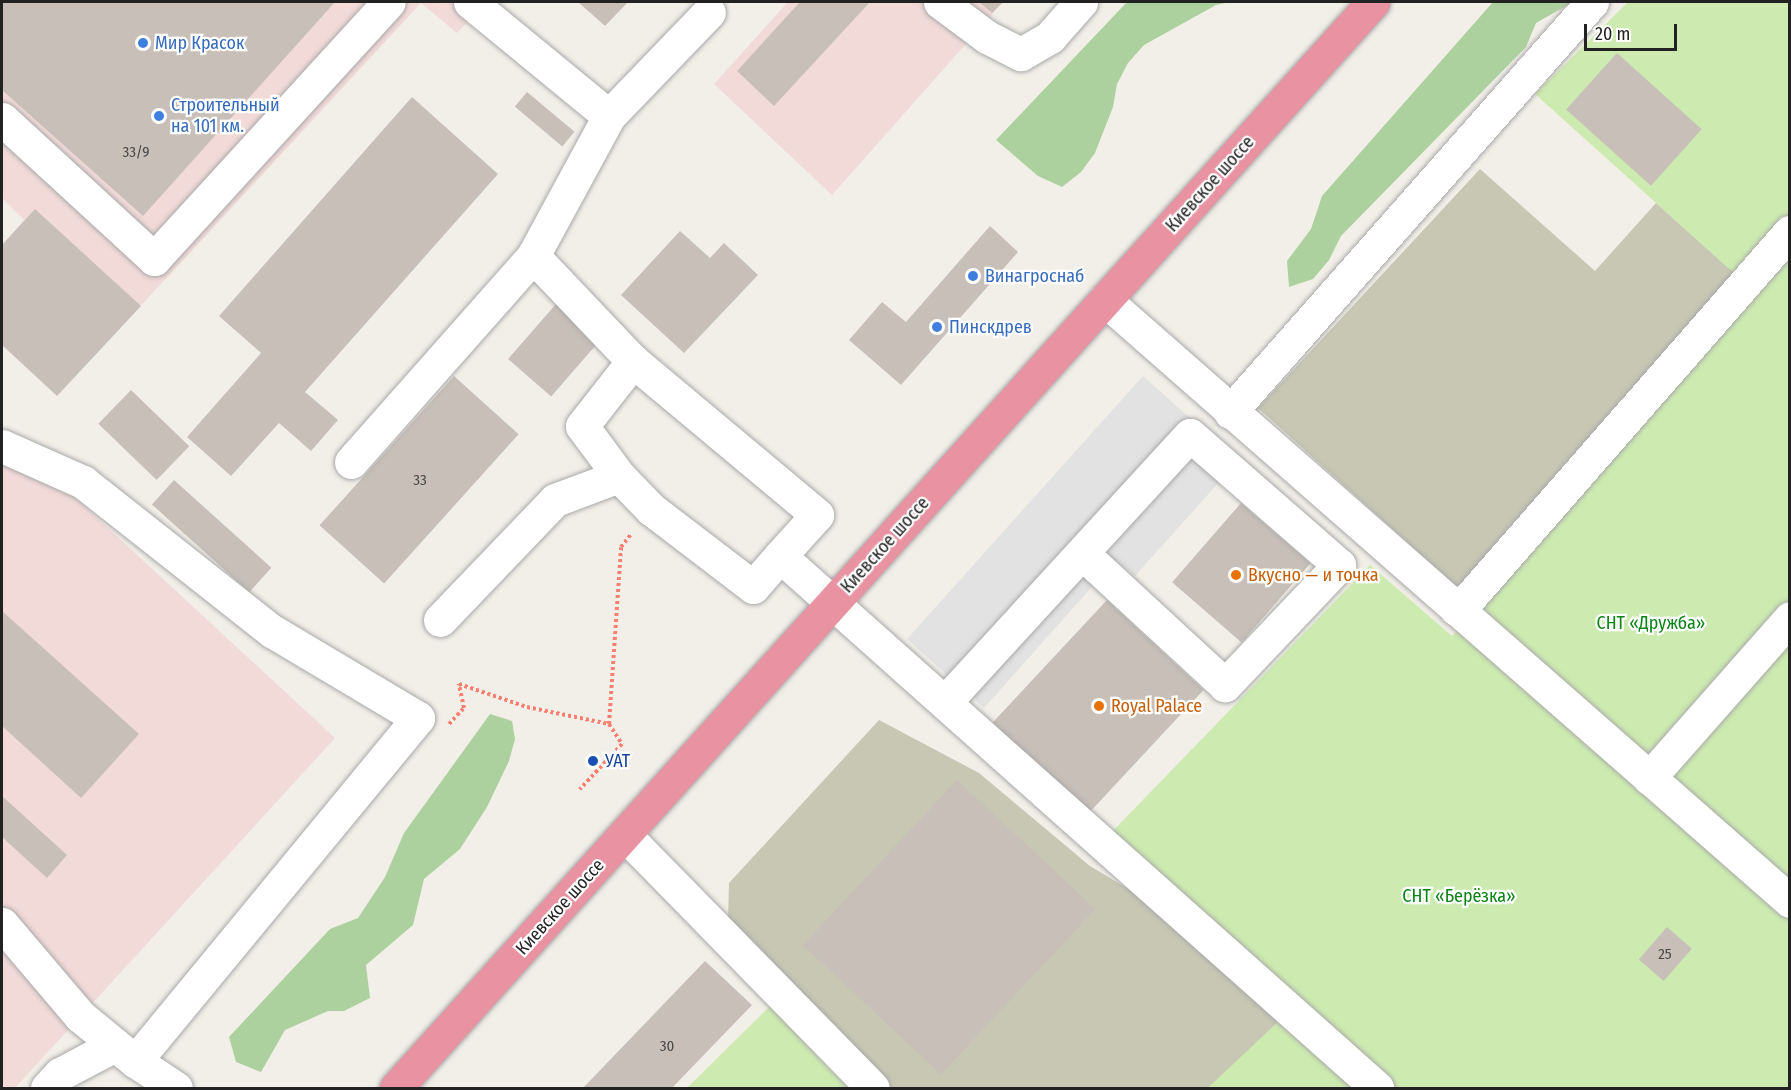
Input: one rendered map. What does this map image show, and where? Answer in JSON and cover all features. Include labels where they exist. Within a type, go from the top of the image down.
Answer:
[{"type":"highway","name":"Киевское шоссе","points":[[396,1089],[1105,300],[1364,5]]},
{"type":"street","points":[[2,119],[154,259],[389,2]]},
{"type":"street","points":[[470,2],[609,117]]},
{"type":"street","points":[[940,2],[987,37],[1021,54],[1050,37],[1081,2]]},
{"type":"street","points":[[1230,411],[1592,2]]},
{"type":"street","points":[[351,462],[533,256],[609,117],[709,12]]},
{"type":"street","points":[[1456,609],[1471,596],[1790,232]]},
{"type":"street","points":[[533,256],[633,361],[817,515],[753,587],[651,509],[619,476],[582,426],[633,361]]},
{"type":"street","points":[[1105,300],[1790,901]]},
{"type":"street","points":[[945,702],[1190,435],[1339,565],[1225,686],[1083,554]]},
{"type":"street","points":[[2,446],[83,482],[272,630],[418,718],[125,1053],[60,1074],[47,1089]]},
{"type":"street","points":[[440,620],[555,500],[619,476]]},
{"type":"street","points":[[780,556],[1377,1089]]},
{"type":"street","points":[[1649,778],[1790,618]]},
{"type":"street","points":[[625,835],[873,1089]]},
{"type":"street","points":[[2,924],[80,1016],[125,1053],[176,1089]]},
{"type":"path","points":[[580,789],[622,744],[609,724],[621,547],[651,509]]},
{"type":"path","points":[[448,726],[464,708],[459,684],[527,707],[609,724]]},
{"type":"shaded area","name":"Строительный на 101 км.","points":[[2,2],[487,2],[457,33],[421,3],[97,353],[2,264],[2,245],[24,220],[2,198]]},
{"type":"shaded area","points":[[788,2],[1003,2],[832,195],[714,84]]},
{"type":"shaded area","points":[[1480,169],[1595,271],[1656,203],[1740,278],[1459,589],[1258,408]]},
{"type":"shaded area","points":[[1143,376],[1238,461],[1135,576],[1116,560],[984,708],[907,639]]},
{"type":"shaded area","points":[[2,430],[335,738],[15,1088],[2,1088]]},
{"type":"shaded area","points":[[879,720],[979,773],[1090,866],[1160,908],[1280,1021],[1208,1088],[892,1088],[728,919],[729,883]]},
{"type":"green space","points":[[1127,2],[1230,2],[1216,5],[1144,45],[1128,63],[1117,84],[1113,107],[1095,153],[1081,172],[1062,187],[1038,176],[996,140]]},
{"type":"green space","points":[[1493,2],[1573,2],[1536,23],[1526,47],[1341,236],[1329,260],[1313,279],[1289,287],[1287,261],[1311,229],[1322,196]]},
{"type":"green space","points":[[1628,2],[1789,2],[1789,1088],[1208,1088],[1299,1002],[1109,835],[1370,565],[1452,636],[1756,293],[1535,94]]},
{"type":"green space","points":[[490,714],[512,721],[515,739],[509,761],[487,807],[460,849],[424,879],[413,925],[366,965],[370,998],[344,1011],[328,1011],[285,1030],[261,1072],[236,1062],[229,1037],[330,929],[358,918],[385,877],[404,833]]},
{"type":"green space","points":[[770,1006],[848,1088],[687,1088]]},
{"type":"building","points":[[2,2],[335,2],[143,216],[2,90]]},
{"type":"building","points":[[578,2],[628,2],[605,26]]},
{"type":"building","points":[[800,2],[870,2],[774,106],[737,71]]},
{"type":"building","points":[[979,2],[1003,2],[992,13]]},
{"type":"building","points":[[1617,53],[1702,129],[1651,186],[1566,109]]},
{"type":"building","points":[[527,92],[574,132],[562,146],[515,107]]},
{"type":"building","points":[[412,97],[498,174],[305,392],[338,420],[311,451],[279,423],[231,476],[187,437],[261,353],[219,316]]},
{"type":"building","points":[[35,209],[141,306],[57,396],[2,345],[2,245]]},
{"type":"building","points":[[990,226],[1018,252],[901,385],[849,340],[882,302],[906,322]]},
{"type":"building","points":[[680,231],[710,258],[724,243],[758,275],[684,353],[621,295]]},
{"type":"building","points":[[556,304],[599,341],[551,396],[508,359]]},
{"type":"building","points":[[454,376],[519,434],[384,584],[320,525]]},
{"type":"building","points":[[131,390],[189,446],[157,480],[98,424]]},
{"type":"building","points":[[174,480],[271,568],[249,592],[152,505]]},
{"type":"building","points":[[1241,503],[1310,563],[1242,643],[1172,582]]},
{"type":"building","name":"Royal Palace","points":[[1107,600],[1204,690],[1089,813],[992,723]]},
{"type":"building","points":[[2,611],[139,734],[81,798],[2,726]]},
{"type":"building","points":[[957,780],[1095,909],[941,1074],[803,945]]},
{"type":"building","points":[[2,796],[67,855],[47,878],[2,837]]},
{"type":"building","points":[[1667,927],[1692,949],[1664,981],[1639,959]]},
{"type":"building","points":[[705,961],[752,1005],[672,1088],[583,1088]]},
{"type":"place","name":"Мир Красок","points":[[143,43]]},
{"type":"place","name":"Строительный на 101 км.","points":[[159,116]]},
{"type":"place","name":"Винагроснаб","points":[[973,276]]},
{"type":"place","name":"Пинскдрев","points":[[937,327]]},
{"type":"place","name":"Вкусно — и точка","points":[[1236,575]]},
{"type":"place","name":"Royal Palace","points":[[1099,706]]},
{"type":"place","name":"УАТ","points":[[593,761]]},
{"type":"park label","name":"СНТ «Дружба»","points":[[1651,623]]},
{"type":"park label","name":"СНТ «Берёзка»","points":[[1459,896]]}]
